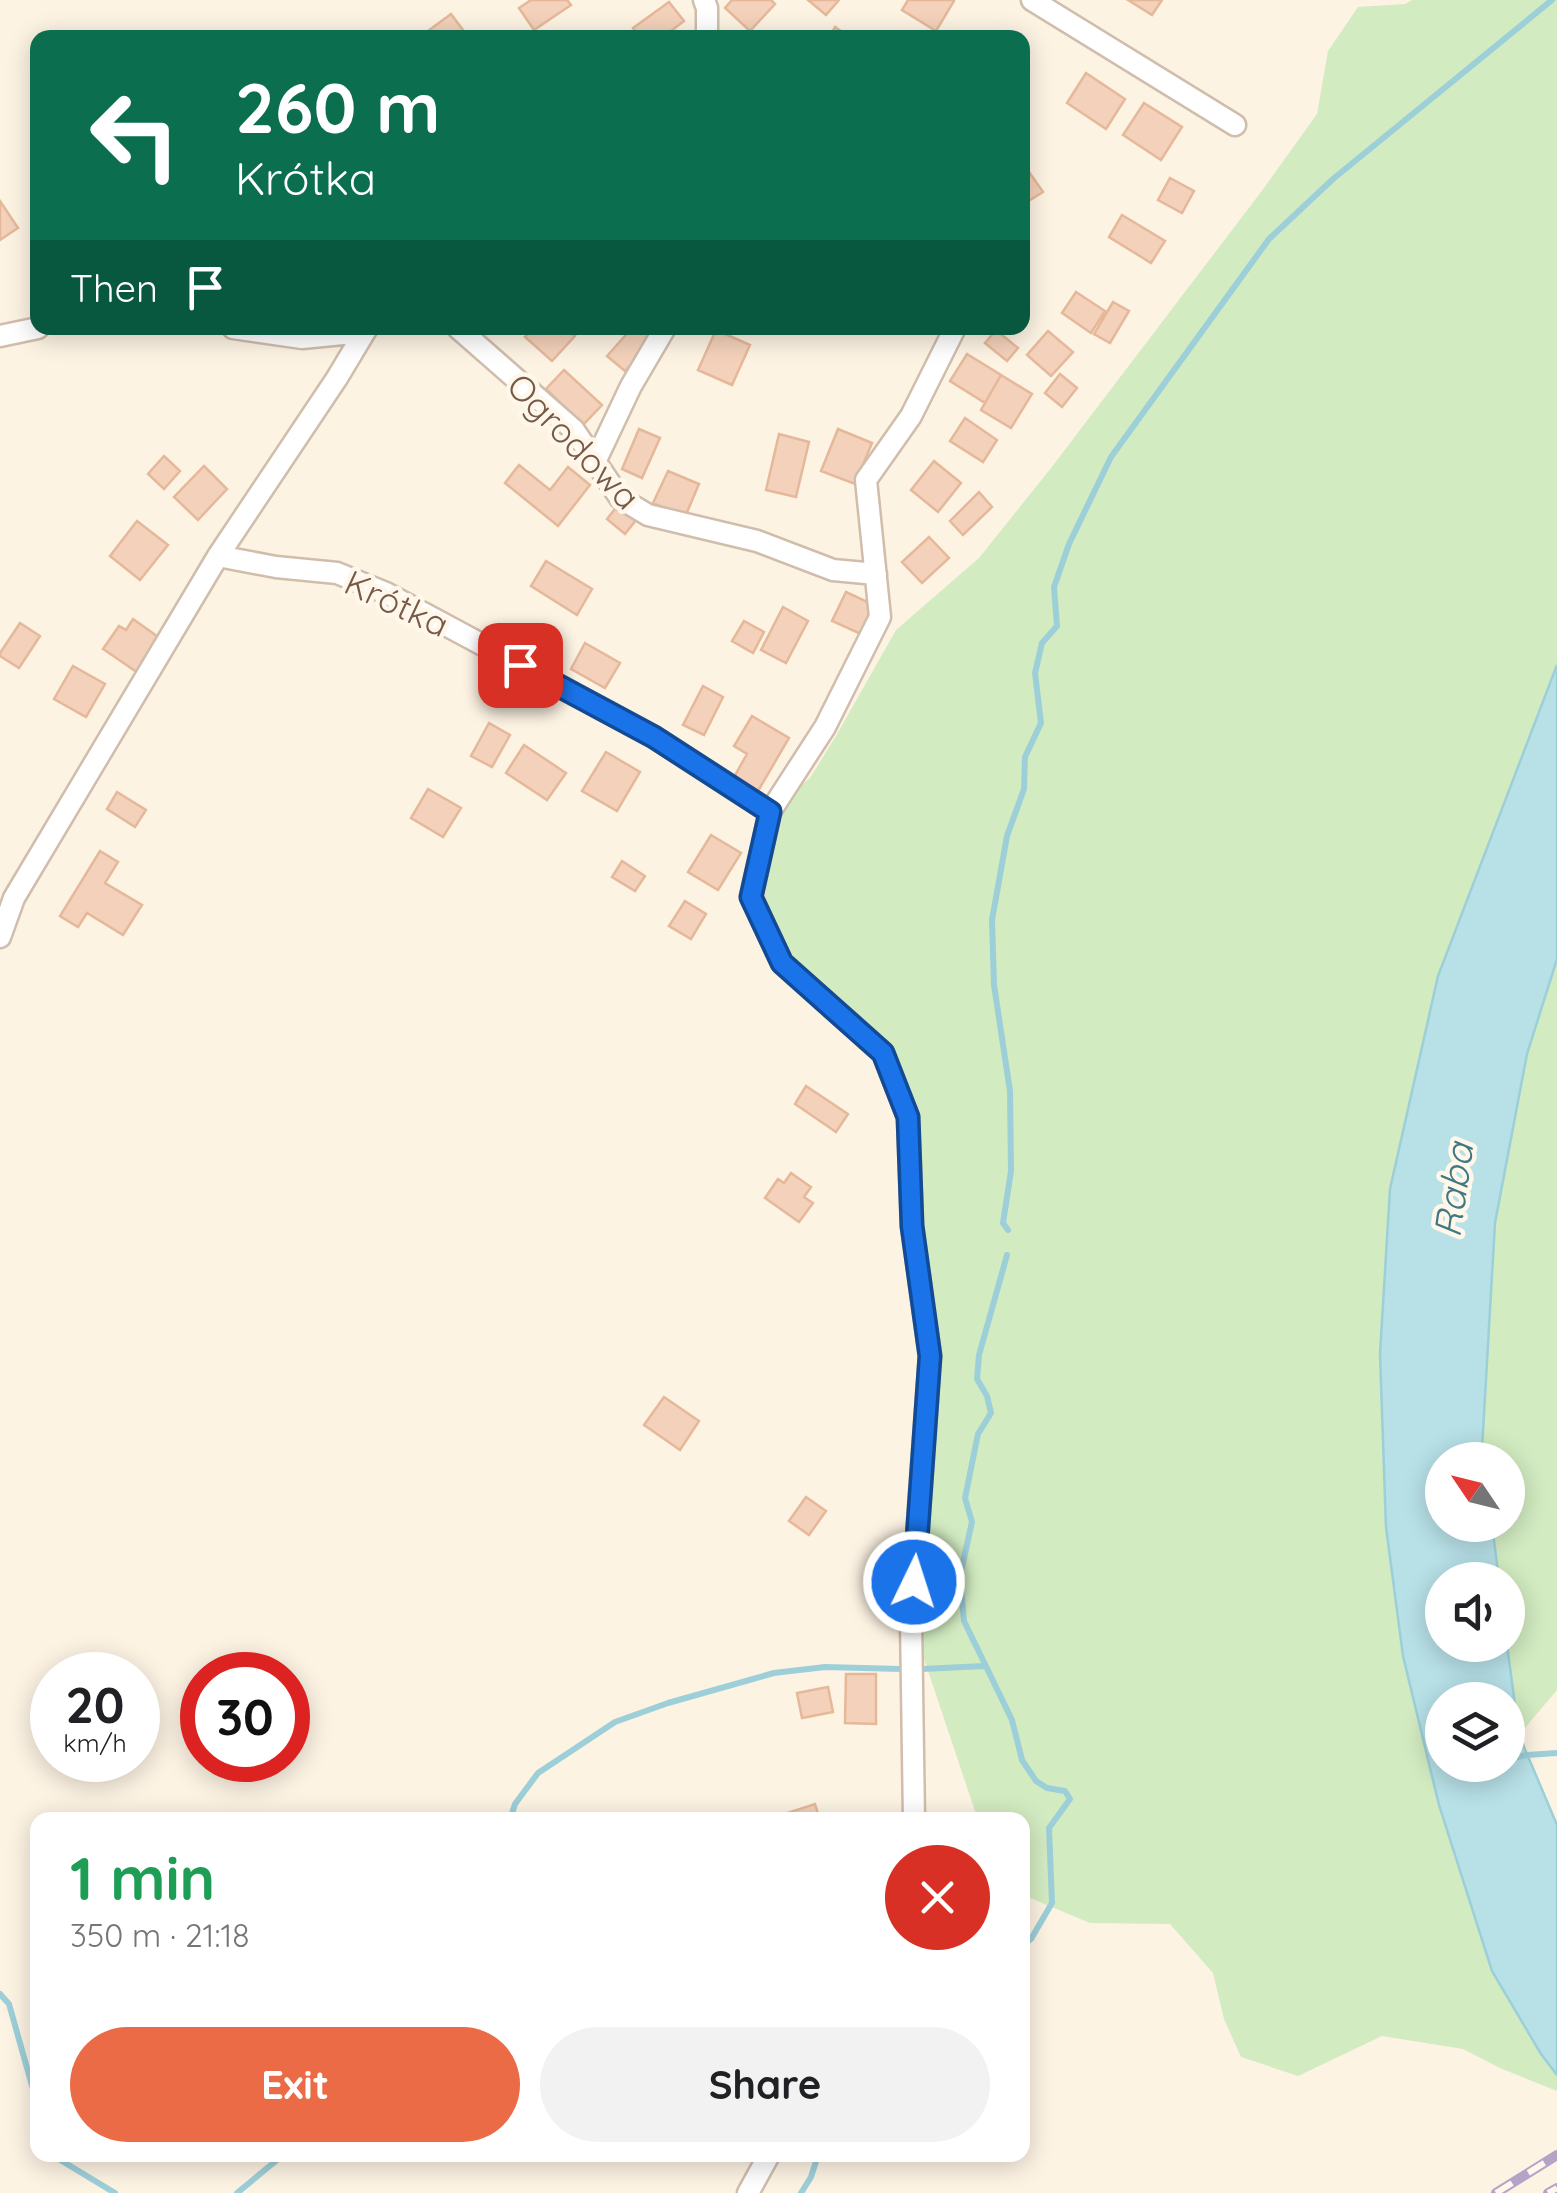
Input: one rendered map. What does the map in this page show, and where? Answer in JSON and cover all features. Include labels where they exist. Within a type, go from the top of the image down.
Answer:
[{"type":"street","points":[[704,0],[708,30]]},
{"type":"street","points":[[1032,0],[1234,126]]},
{"type":"street","points":[[0,336],[30,330]]},
{"type":"street","points":[[281,335],[326,335]]},
{"type":"street","points":[[0,937],[14,898],[218,556],[362,335]]},
{"type":"street","name":"Ogrodowa","points":[[466,335],[574,430],[620,498],[648,515],[757,541],[833,570],[876,574]]},
{"type":"street","points":[[596,462],[631,386],[661,335]]},
{"type":"street","points":[[914,1812],[911,1620],[930,1356],[912,1226],[908,1117],[883,1053],[782,963],[751,897],[770,812],[825,727],[880,617],[866,480],[911,416],[952,335]]},
{"type":"street","name":"Krótka","points":[[218,556],[337,572],[386,593],[654,737],[770,812]]},
{"type":"street","points":[[748,2193],[766,2162]]},
{"type":"green space","points":[[1412,0],[1557,0],[1557,665],[1438,976],[1390,1189],[1380,1354],[1386,1527],[1403,1656],[1425,1747],[1425,1782],[1433,1782],[1492,1971],[1557,2075],[1557,2091],[1463,2049],[1382,2036],[1298,2076],[1241,2057],[1224,2019],[1213,1973],[1170,1924],[1090,1923],[1030,1898],[1030,1812],[975,1812],[911,1620],[930,1356],[908,1117],[883,1053],[782,963],[751,897],[770,812],[810,778],[896,630],[979,558],[1261,192],[1317,114],[1328,51],[1358,7],[1405,4]]},
{"type":"green space","points":[[1557,959],[1557,1690],[1525,1728],[1525,1682],[1512,1682],[1509,1662],[1525,1662],[1525,1562],[1497,1562],[1494,1542],[1525,1542],[1525,1442],[1482,1442],[1495,1223],[1527,1054]]},
{"type":"water","name":"Raba","points":[[1557,665],[1557,959],[1527,1054],[1495,1223],[1482,1442],[1425,1442],[1425,1542],[1494,1542],[1497,1562],[1425,1562],[1425,1662],[1509,1662],[1512,1682],[1425,1682],[1425,1747],[1403,1656],[1386,1527],[1380,1354],[1390,1189],[1438,976]]},
{"type":"water","points":[[1525,1749],[1557,1825],[1557,2075],[1492,1971],[1433,1782],[1525,1782]]},
{"type":"building","points":[[531,0],[567,0],[571,5],[534,30],[519,8]]},
{"type":"building","points":[[732,0],[771,0],[775,4],[751,30],[725,8]]},
{"type":"building","points":[[808,0],[839,0],[826,15]]},
{"type":"building","points":[[908,0],[954,1],[937,30],[902,10]]},
{"type":"building","points":[[1128,0],[1162,0],[1152,15]]},
{"type":"building","points":[[669,2],[684,21],[672,30],[633,28]]},
{"type":"building","points":[[451,14],[463,30],[429,30]]},
{"type":"building","points":[[1086,73],[1125,99],[1106,129],[1067,103]]},
{"type":"building","points":[[1144,103],[1182,127],[1161,160],[1123,135]]},
{"type":"building","points":[[1030,173],[1043,192],[1030,200]]},
{"type":"building","points":[[1170,178],[1194,191],[1182,213],[1158,200]]},
{"type":"building","points":[[0,201],[18,228],[0,240]]},
{"type":"building","points":[[1122,215],[1165,241],[1151,263],[1109,237]]},
{"type":"building","points":[[1076,292],[1105,311],[1091,333],[1062,313]]},
{"type":"building","points":[[1113,302],[1129,311],[1110,343],[1094,334]]},
{"type":"building","points":[[1048,331],[1073,352],[1051,376],[1027,355]]},
{"type":"building","points":[[527,335],[575,336],[552,361]]},
{"type":"building","points":[[626,335],[648,335],[653,339],[625,371],[607,356]]},
{"type":"building","points":[[714,335],[727,335],[750,345],[732,385],[698,370]]},
{"type":"building","points":[[992,335],[1002,335],[1018,348],[1007,361],[985,343]]},
{"type":"building","points":[[967,354],[1001,375],[985,403],[950,381]]},
{"type":"building","points":[[564,370],[602,405],[583,425],[546,389]]},
{"type":"building","points":[[1060,374],[1077,388],[1062,407],[1045,393]]},
{"type":"building","points":[[1001,375],[1032,394],[1011,428],[981,410]]},
{"type":"building","points":[[965,418],[997,440],[983,462],[950,441]]},
{"type":"building","points":[[639,429],[660,438],[642,478],[622,469]]},
{"type":"building","points":[[838,429],[872,443],[855,484],[821,471]]},
{"type":"building","points":[[779,434],[809,442],[796,497],[766,490]]},
{"type":"building","points":[[164,456],[180,471],[164,489],[148,474]]},
{"type":"building","points":[[934,461],[961,483],[938,512],[911,490]]},
{"type":"building","points":[[519,465],[550,490],[568,467],[590,485],[558,526],[505,483]]},
{"type":"building","points":[[204,466],[227,489],[198,520],[174,497]]},
{"type":"building","points":[[668,471],[699,484],[685,517],[653,503]]},
{"type":"building","points":[[979,492],[992,507],[963,535],[950,521]]},
{"type":"building","points":[[618,505],[637,519],[625,534],[607,519]]},
{"type":"building","points":[[137,521],[168,545],[140,580],[110,556]]},
{"type":"building","points":[[929,537],[949,558],[922,583],[902,562]]},
{"type":"building","points":[[546,561],[592,589],[577,615],[531,586]]},
{"type":"building","points":[[846,592],[874,605],[861,634],[832,621]]},
{"type":"building","points":[[783,607],[808,621],[786,663],[761,650]]},
{"type":"building","points":[[133,619],[164,641],[141,675],[103,649],[119,626],[126,630]]},
{"type":"building","points":[[744,621],[764,632],[753,653],[732,641]]},
{"type":"building","points":[[20,623],[40,636],[19,668],[0,653]]},
{"type":"building","points":[[585,643],[620,663],[605,688],[571,669]]},
{"type":"building","points":[[73,666],[105,684],[86,717],[54,699]]},
{"type":"building","points":[[703,686],[723,697],[704,735],[683,725]]},
{"type":"building","points":[[752,716],[789,738],[758,791],[734,777],[747,754],[734,746]]},
{"type":"building","points":[[489,723],[510,735],[492,767],[471,756]]},
{"type":"building","points":[[524,745],[566,773],[547,800],[506,773]]},
{"type":"building","points":[[606,752],[640,772],[617,811],[582,791]]},
{"type":"building","points":[[428,789],[461,808],[443,837],[411,818]]},
{"type":"building","points":[[117,792],[146,810],[135,827],[107,809]]},
{"type":"building","points":[[711,835],[741,853],[718,890],[688,872]]},
{"type":"building","points":[[100,851],[118,862],[105,883],[142,905],[123,935],[87,913],[78,927],[60,916]]},
{"type":"building","points":[[622,861],[645,876],[635,891],[612,877]]},
{"type":"building","points":[[685,901],[706,914],[691,939],[669,926]]},
{"type":"building","points":[[806,1086],[848,1114],[836,1132],[795,1104]]},
{"type":"building","points":[[791,1173],[811,1187],[804,1197],[813,1203],[799,1222],[765,1198],[778,1179],[784,1183]]},
{"type":"building","points":[[664,1397],[699,1421],[680,1450],[644,1425]]},
{"type":"building","points":[[806,1497],[826,1511],[809,1535],[789,1521]]},
{"type":"building","points":[[846,1674],[876,1674],[876,1724],[845,1723]]},
{"type":"building","points":[[828,1687],[833,1712],[802,1718],[797,1693]]},
{"type":"building","points":[[815,1804],[818,1812],[790,1812]]},
{"type":"waterway","points":[[1008,1230],[1003,1223],[1011,1171],[1010,1091],[994,985],[992,920],[1007,836],[1024,789],[1025,757],[1041,723],[1035,673],[1042,643],[1057,626],[1054,587],[1069,544],[1111,457],[1269,239],[1333,179],[1552,0]]},
{"type":"waterway","points":[[1007,1255],[979,1355],[977,1379],[991,1413],[978,1434],[965,1498],[972,1522],[960,1576],[964,1621],[1012,1720],[1022,1760],[1036,1781],[1047,1788],[1065,1791],[1070,1799],[1049,1828],[1052,1903],[1030,1940]]},
{"type":"waterway","points":[[922,1669],[984,1666]]},
{"type":"waterway","points":[[512,1812],[538,1773],[615,1722],[774,1673],[825,1667],[901,1669]]},
{"type":"waterway","points":[[1525,1755],[1557,1753]]},
{"type":"waterway","points":[[0,1994],[9,2004],[30,2079]]},
{"type":"waterway","points":[[64,2162],[115,2193]]},
{"type":"waterway","points":[[237,2193],[275,2162]]},
{"type":"waterway","points":[[801,2193],[816,2162]]},
{"type":"railway","points":[[1496,2193],[1557,2155]]},
{"type":"railway","points":[[1548,2193],[1557,2188]]},
{"type":"route","points":[[520,665],[654,737],[770,812],[751,897],[782,963],[883,1053],[908,1117],[912,1226],[930,1356],[914,1582]]}]
